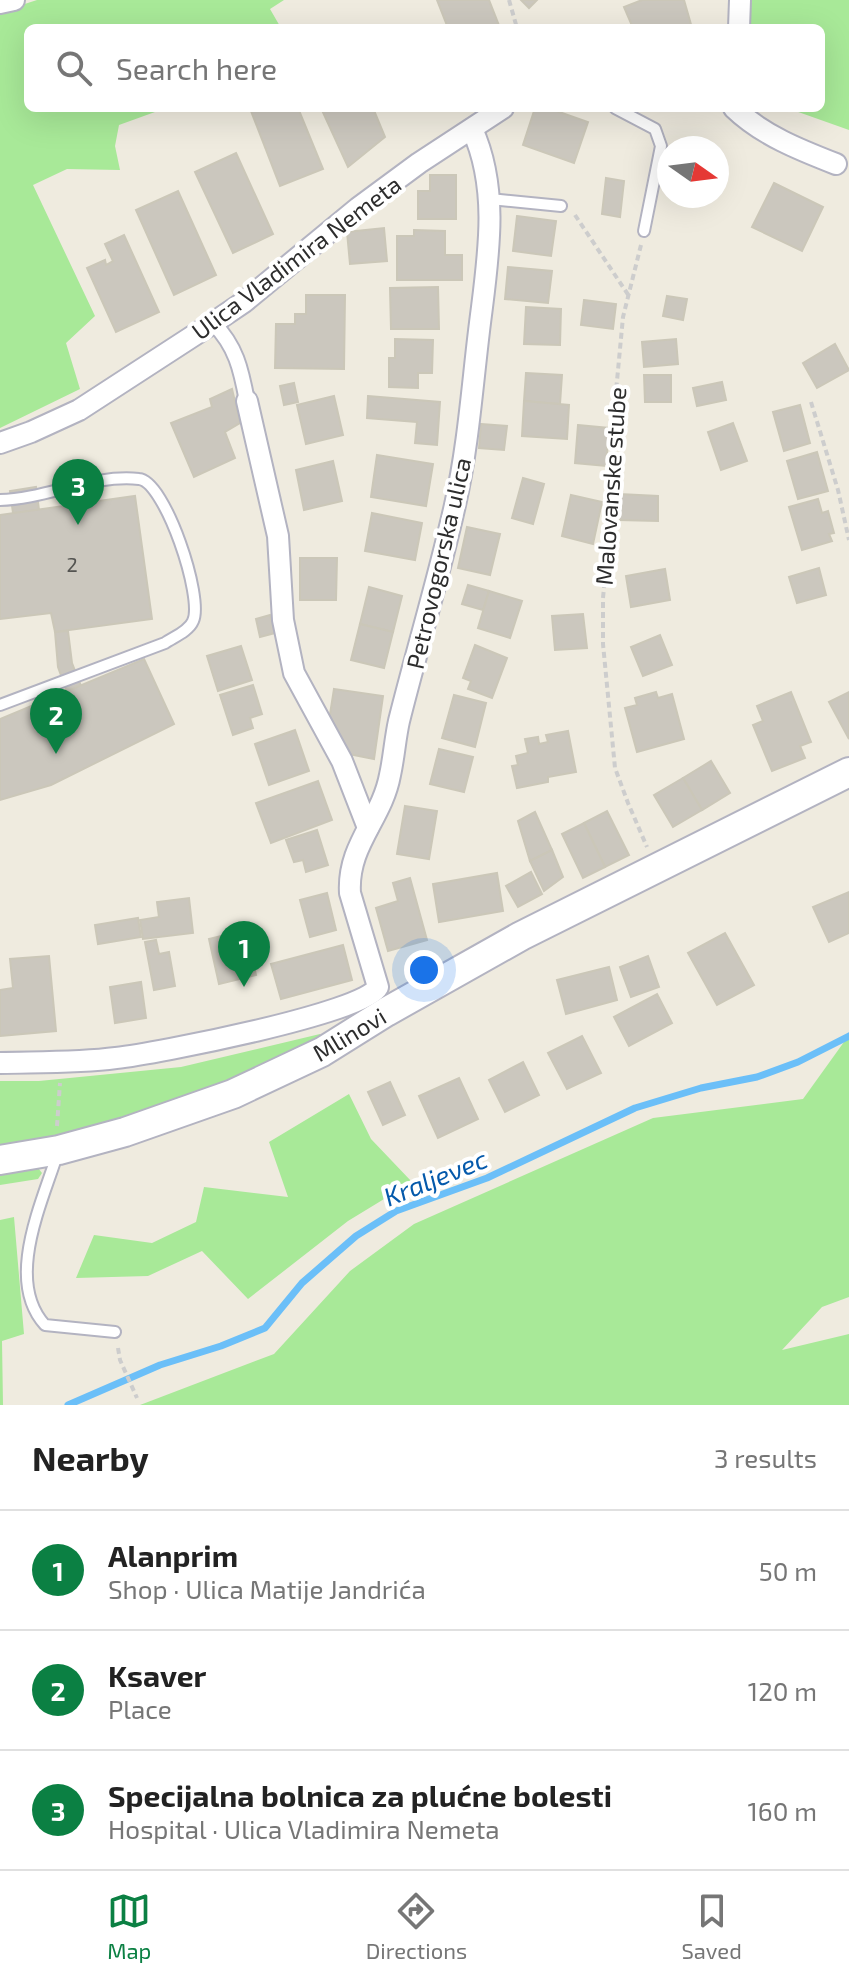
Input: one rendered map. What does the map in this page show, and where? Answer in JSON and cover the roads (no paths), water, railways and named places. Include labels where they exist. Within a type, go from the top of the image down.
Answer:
[{"type":"main road","name":"Mlinovi","points":[[0,1160],[49,1152],[179,1115],[266,1079],[322,1052],[521,936],[849,772]]},
{"type":"street","points":[[0,3],[14,0]]},
{"type":"street","points":[[739,24],[740,0]]},
{"type":"street","name":"Ulica Vladimira Nemeta","points":[[0,443],[79,410],[213,323],[290,267],[358,208],[497,112]]},
{"type":"street","points":[[738,112],[750,123],[802,151],[836,164]]},
{"type":"street","name":"Petrovogorska ulica","points":[[0,1063],[113,1058],[188,1046],[346,1006],[374,994],[378,987],[350,893],[352,862],[390,777],[399,722],[455,506],[472,409],[486,282],[490,199],[480,145],[472,129]]},
{"type":"street","points":[[213,323],[234,349],[247,401],[278,536],[283,620],[294,673],[342,761],[368,828]]},
{"type":"lane","points":[[623,112],[655,129],[661,146],[644,231]]},
{"type":"lane","points":[[490,199],[561,206]]},
{"type":"lane","points":[[0,500],[104,481],[142,479],[153,486],[164,504],[186,559],[195,612],[193,622],[165,643],[0,705]]},
{"type":"lane","points":[[49,1152],[29,1248],[30,1301],[45,1325],[115,1332]]},
{"type":"waterway","name":"Kraljevec","points":[[68,1405],[160,1365],[265,1328],[302,1283],[356,1236],[396,1211],[487,1178],[635,1108],[701,1088],[757,1077],[798,1062],[849,1036]]},
{"type":"place","name":"Specijalna bolnica za plućne bolesti","points":[[78,525]]},
{"type":"place","name":"Ksaver","points":[[56,754]]},
{"type":"place","name":"Alanprim","points":[[244,987]]}]
